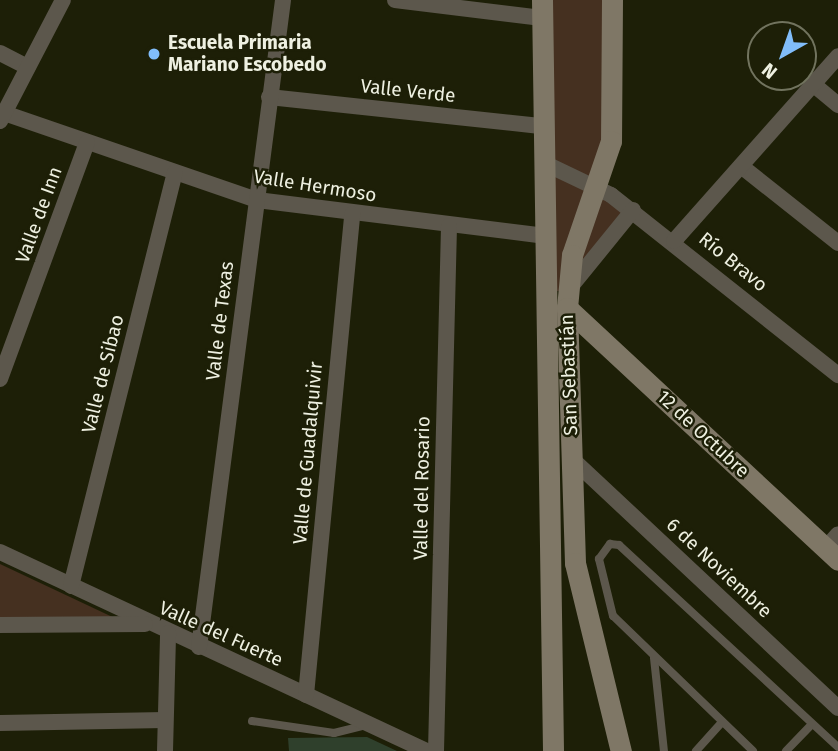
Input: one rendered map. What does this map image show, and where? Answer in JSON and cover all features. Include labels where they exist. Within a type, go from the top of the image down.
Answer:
[{"type":"main road","name":"San Sebastián","points":[[612,0],[612,123],[598,186],[572,255],[567,300],[571,458],[578,584],[621,751]]},
{"type":"main road","name":"San Sebastián","points":[[542,9],[542,126],[548,236],[553,751]]},
{"type":"main road","name":"12 de Octubre","points":[[567,300],[834,547]]},
{"type":"street","points":[[2,117],[63,0]]},
{"type":"street","name":"Valle de Texas","points":[[199,647],[283,0]]},
{"type":"street","points":[[395,0],[542,9]]},
{"type":"street","points":[[0,53],[28,67]]},
{"type":"street","points":[[817,80],[838,56]]},
{"type":"street","points":[[817,87],[838,105]]},
{"type":"street","points":[[674,242],[807,91]]},
{"type":"street","name":"Valle Verde","points":[[269,97],[542,126]]},
{"type":"street","name":"Valle Hermoso","points":[[2,117],[257,200],[352,215],[548,236]]},
{"type":"street","name":"Valle de Inn","points":[[0,379],[88,143]]},
{"type":"street","name":"Río Bravo","points":[[544,163],[598,186],[632,210],[838,375]]},
{"type":"street","points":[[741,166],[838,243]]},
{"type":"street","name":"Valle de Sibao","points":[[71,586],[175,173]]},
{"type":"street","points":[[567,300],[632,210]]},
{"type":"street","name":"Valle de Guadalquivir","points":[[306,695],[352,215]]},
{"type":"street","name":"Valle del Rosario","points":[[436,751],[449,226]]},
{"type":"street","name":"6 de Noviembre","points":[[571,458],[838,708]]},
{"type":"street","name":"Valle del Fuerte","points":[[0,551],[147,624],[426,751]]},
{"type":"street","points":[[0,625],[147,624]]},
{"type":"street","points":[[165,751],[169,633]]},
{"type":"street","points":[[0,723],[165,720]]},
{"type":"lane","points":[[753,751],[654,658],[607,605],[598,559],[610,544],[619,545],[838,747]]},
{"type":"lane","points":[[654,658],[664,751]]},
{"type":"lane","points":[[252,721],[334,733],[369,724]]},
{"type":"lane","points":[[696,751],[722,722]]},
{"type":"lane","points":[[786,751],[812,724]]},
{"type":"shaded area","points":[[542,0],[612,0],[598,186],[633,210],[567,292],[548,290]]},
{"type":"shaded area","points":[[0,564],[121,621],[0,621]]},
{"type":"building","points":[[367,737],[397,751],[289,751],[288,738]]},
{"type":"place","name":"Escuela Primaria Mariano Escobedo","points":[[154,54]]}]
